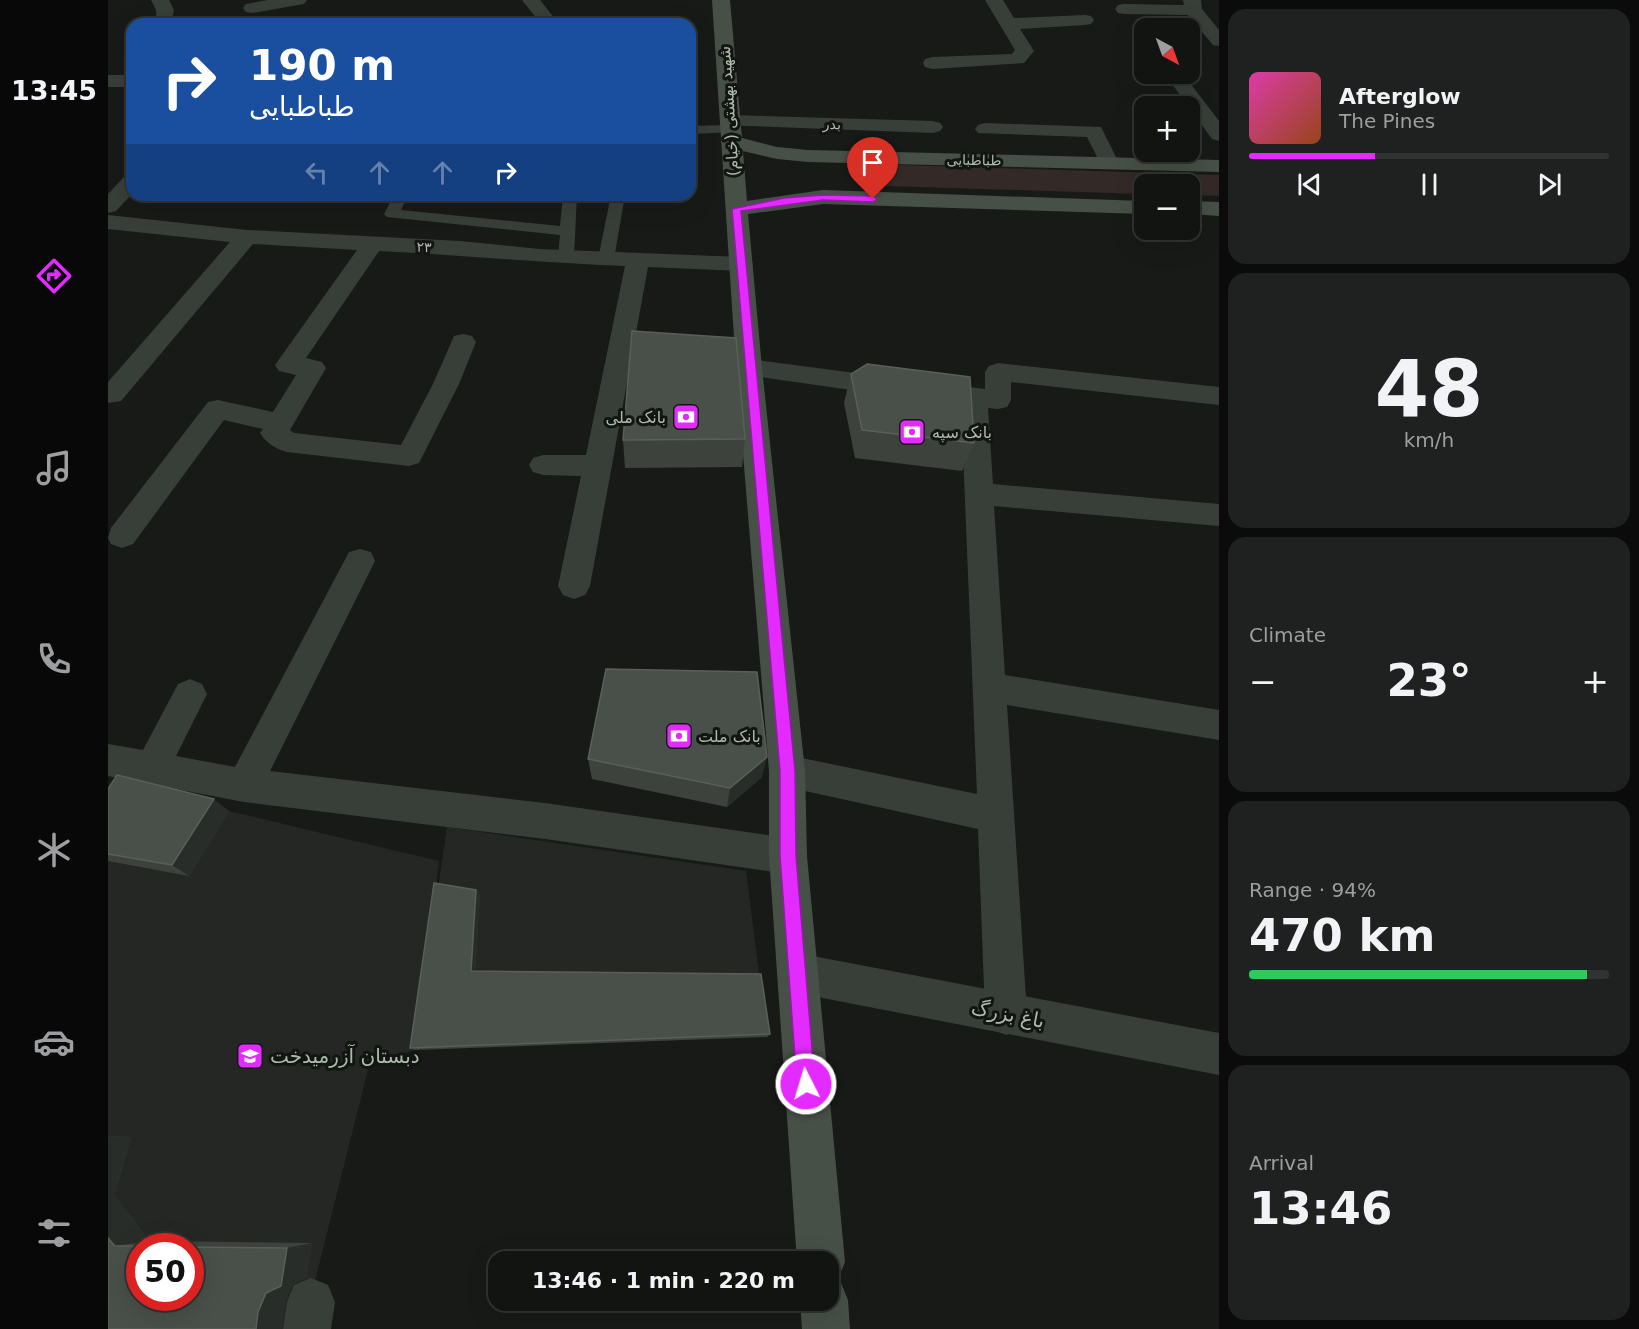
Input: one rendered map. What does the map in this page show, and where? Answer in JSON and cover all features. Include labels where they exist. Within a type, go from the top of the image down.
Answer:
[{"type":"main road","name":"شهید بهشتی (خیام)","points":[[721,0],[749,368],[787,771],[788,856],[820,1251]]},
{"type":"main road","name":"طباطبایی","points":[[731,131],[777,153],[867,158],[1219,166]]},
{"type":"main road","points":[[867,158],[847,166],[850,185],[873,199]]},
{"type":"main road","points":[[737,209],[823,197],[1134,207]]},
{"type":"main road","points":[[1200,208],[1219,209]]},
{"type":"main road","points":[[825,1311],[826,1329]]},
{"type":"street","points":[[160,0],[165,10],[164,18]]},
{"type":"street","points":[[254,11],[298,0]]},
{"type":"street","points":[[531,0],[544,18]]},
{"type":"street","points":[[932,63],[1017,59],[1025,51],[994,0]]},
{"type":"street","points":[[1124,9],[1192,5],[1219,41]]},
{"type":"street","points":[[1008,24],[1085,20]]},
{"type":"street","points":[[108,81],[126,81]]},
{"type":"street","points":[[1181,84],[1219,135]]},
{"type":"street","name":"بدر","points":[[731,131],[933,127]]},
{"type":"street","points":[[985,129],[1094,131],[1109,163]]},
{"type":"street","points":[[108,206],[126,188]]},
{"type":"street","name":"۲۳","points":[[108,222],[247,237],[566,257],[741,264]]},
{"type":"street","points":[[112,395],[247,237]]},
{"type":"street","points":[[372,244],[288,365],[313,368],[274,433],[287,442],[408,456],[446,384],[463,342]]},
{"type":"street","points":[[574,586],[638,260]]},
{"type":"street","points":[[749,368],[998,400],[998,372],[1219,396]]},
{"type":"street","points":[[974,397],[1006,1014]]},
{"type":"street","points":[[122,536],[218,409],[280,423]]},
{"type":"street","points":[[543,465],[598,466]]},
{"type":"street","points":[[980,494],[1219,515]]},
{"type":"street","points":[[244,785],[360,561]]},
{"type":"street","points":[[989,687],[1219,725]]},
{"type":"street","points":[[152,768],[190,694]]},
{"type":"street","points":[[108,760],[244,785],[545,821],[788,856]]},
{"type":"street","points":[[787,771],[995,816]]},
{"type":"street","name":"باغ بزرگ","points":[[797,973],[1219,1054]]},
{"type":"lane","points":[[696,130],[731,131]]},
{"type":"lane","points":[[398,201],[392,214],[567,231]]},
{"type":"lane","points":[[566,257],[570,201]]},
{"type":"lane","points":[[606,259],[617,201]]},
{"type":"shaded area","points":[[870,164],[1187,174],[1134,174],[1134,194],[872,185],[858,179],[855,172],[860,166]]},
{"type":"shaded area","points":[[1200,174],[1219,175],[1219,196],[1200,195]]},
{"type":"shaded area","name":"دبستان آزرمیدخت","points":[[136,789],[439,861],[422,1000],[447,827],[746,871],[767,1037],[415,1050],[370,1062],[303,1329],[108,1329],[108,832]]},
{"type":"building","name":"بانک ملی","points":[[632,331],[736,338],[745,439],[623,440]]},
{"type":"building","points":[[867,364],[970,377],[974,443],[862,430],[851,374]]},
{"type":"building","name":"بانک ملت","points":[[606,669],[757,672],[767,757],[730,788],[588,759]]},
{"type":"building","points":[[117,775],[214,799],[172,865],[108,854],[108,789]]},
{"type":"building","points":[[434,883],[476,890],[471,971],[761,974],[770,1034],[410,1048]]},
{"type":"building","points":[[108,1238],[115,1246],[126,1246],[126,1311],[204,1311],[204,1247],[287,1248],[281,1286],[266,1293],[258,1312],[256,1329],[108,1329]]},
{"type":"place","name":"بانک ملی","points":[[686,417]]},
{"type":"place","name":"بانک سپه","points":[[912,432]]},
{"type":"place","name":"بانک ملت","points":[[679,736]]},
{"type":"place","name":"دبستان آزرمیدخت","points":[[250,1056]]},
{"type":"route","points":[[806,1084],[788,856],[787,771],[749,368],[737,209],[823,197],[873,199]]}]
